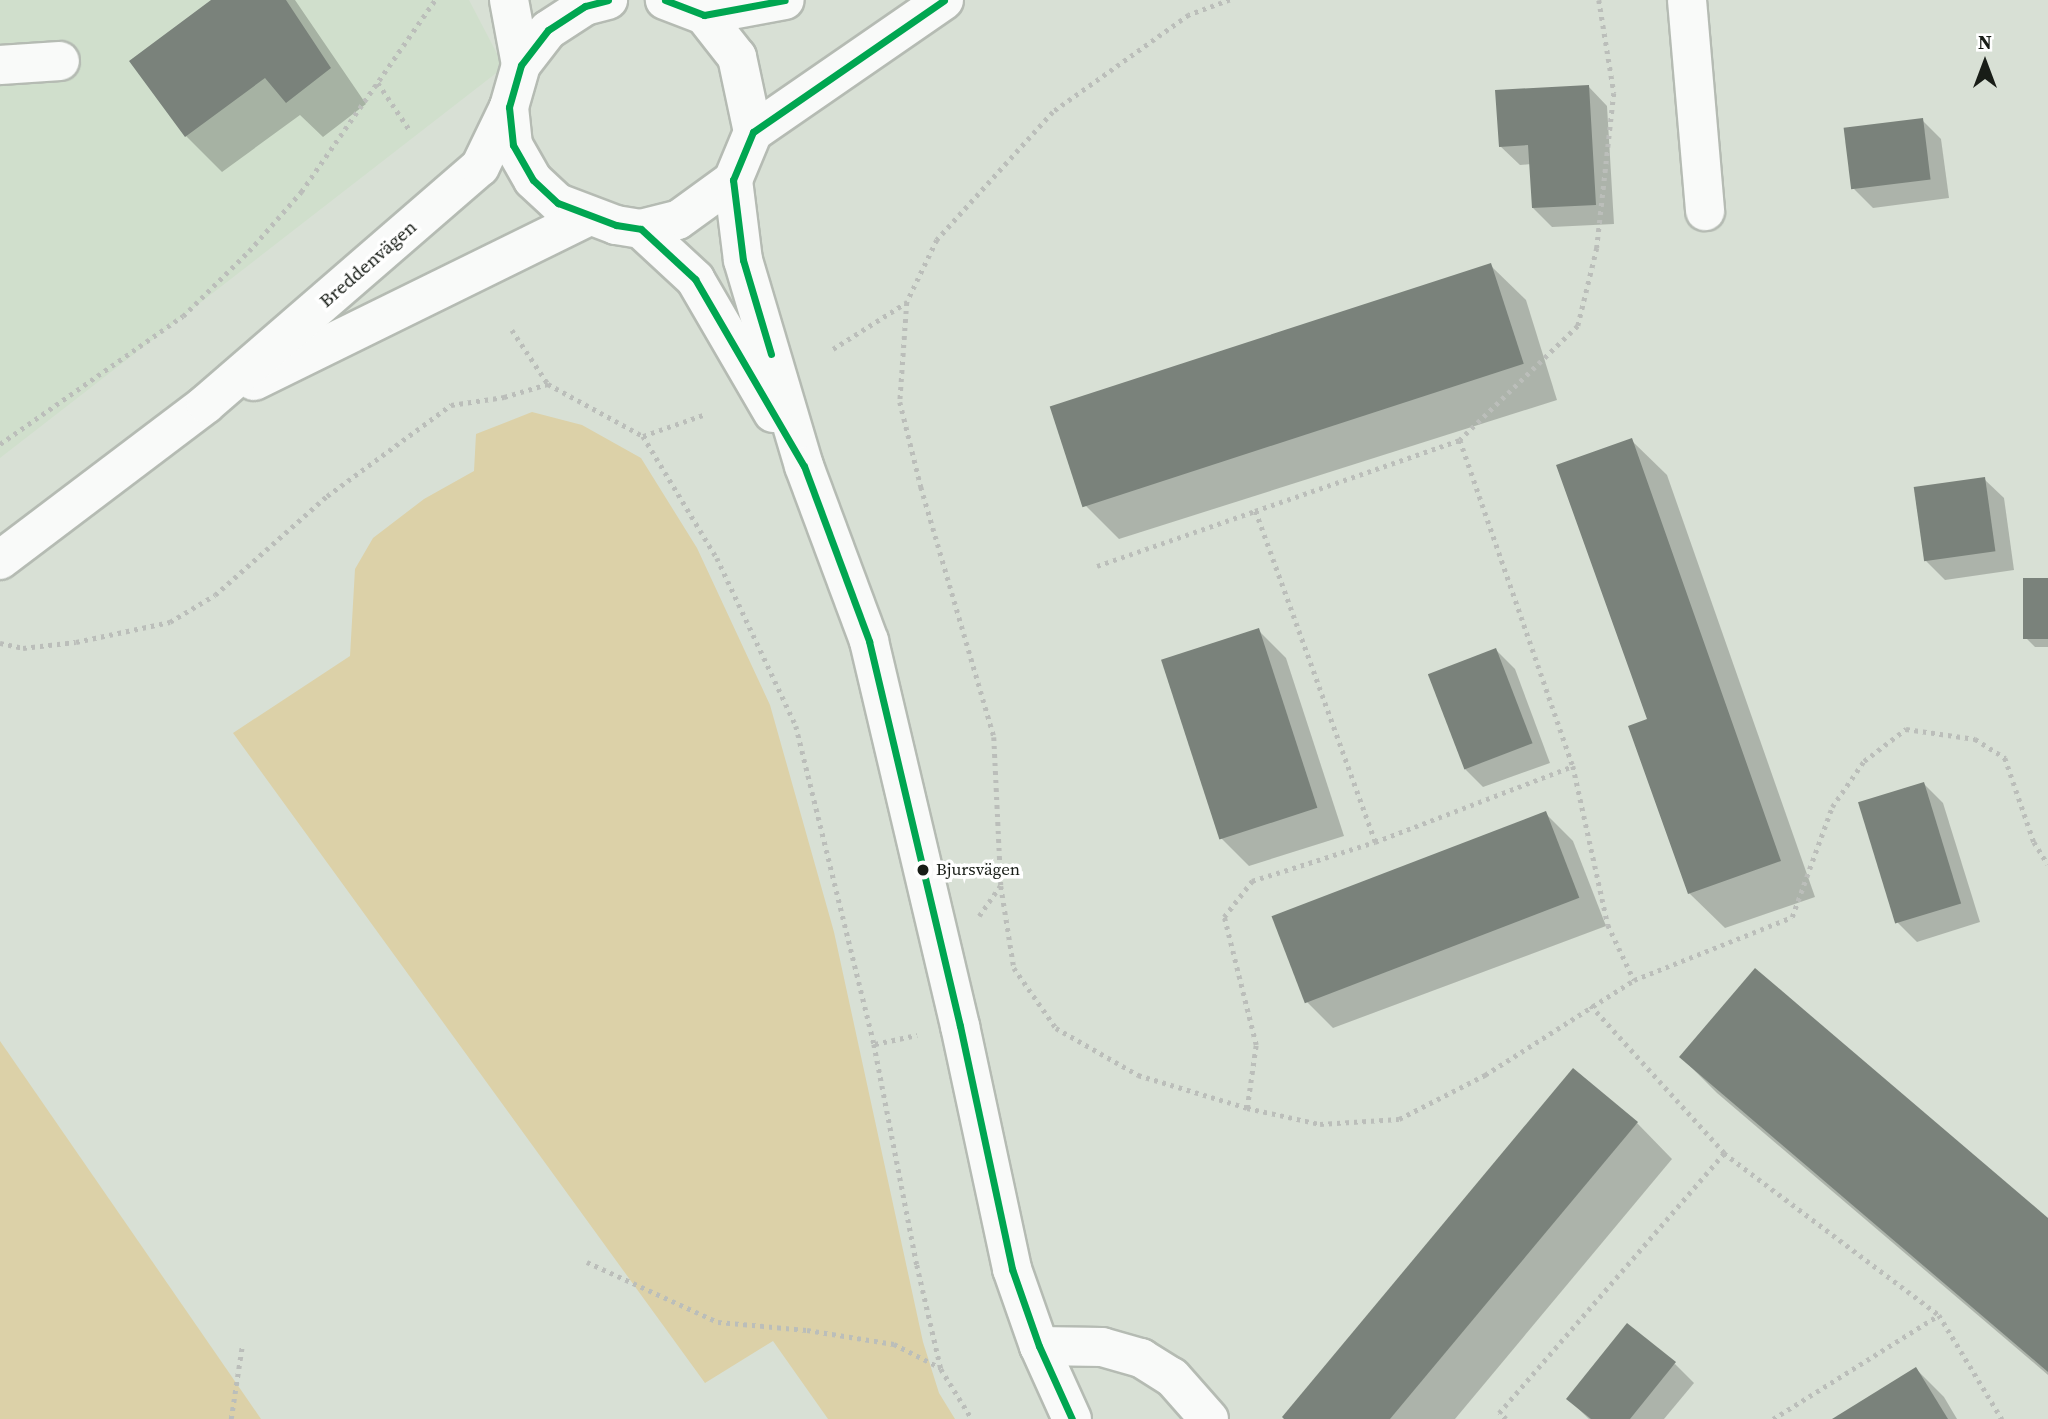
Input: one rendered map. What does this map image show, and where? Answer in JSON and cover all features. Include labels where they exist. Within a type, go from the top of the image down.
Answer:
[{"type":"street","points":[[509,0],[521,65]]},
{"type":"street","name":"Breddenvägen","points":[[0,560],[206,404],[480,167],[509,107],[521,65],[548,30],[585,6],[608,0]]},
{"type":"street","points":[[665,0],[704,15],[737,57],[752,132],[733,180],[743,260],[804,466],[869,641],[960,1026],[1012,1269],[1039,1346],[1072,1419]]},
{"type":"street","points":[[704,15],[785,0]]},
{"type":"street","points":[[752,132],[944,0]]},
{"type":"street","points":[[1688,0],[1705,211]]},
{"type":"street","points":[[0,65],[60,61]]},
{"type":"street","name":"Breddenvägen","points":[[509,107],[513,145],[533,180],[558,203],[589,216],[641,229],[678,220],[733,180]]},
{"type":"street","name":"Breddenvägen","points":[[206,404],[589,216]]},
{"type":"street","points":[[641,229],[695,279],[804,466]]},
{"type":"street","points":[[1039,1346],[1102,1347],[1141,1358],[1172,1377],[1209,1419]]},
{"type":"path","points":[[0,444],[183,316],[249,251],[301,192],[435,0]]},
{"type":"path","points":[[1230,0],[1189,15],[1053,112],[937,240],[907,302],[900,402],[921,487],[995,737],[1001,886],[1014,968],[1056,1028],[1138,1075],[1247,1108],[1320,1124],[1399,1119],[1485,1075],[1590,1005],[1634,980],[1792,918],[1832,807],[1864,761],[1906,729],[1975,739],[2005,758],[2034,842],[2048,864]]},
{"type":"path","points":[[1097,566],[1460,440],[1578,326],[1597,248],[1614,93],[1599,0]]},
{"type":"path","points":[[378,83],[410,129]]},
{"type":"path","points":[[832,349],[907,302]]},
{"type":"path","points":[[512,330],[548,384],[642,436],[717,558],[796,726],[874,1044],[917,1265],[941,1369],[972,1419]]},
{"type":"path","points":[[0,643],[23,648],[76,642],[170,622],[215,595],[327,496],[451,405],[504,397],[548,384]]},
{"type":"path","points":[[642,436],[706,414]]},
{"type":"path","points":[[1460,440],[1573,766],[1608,925],[1634,980]]},
{"type":"path","points":[[1255,511],[1375,842]]},
{"type":"path","points":[[1247,1108],[1256,1045],[1224,917],[1252,881],[1375,842],[1573,766]]},
{"type":"path","points":[[1590,1005],[1724,1153],[1939,1315],[2002,1419]]},
{"type":"path","points":[[1506,1419],[1499,1413],[1724,1153]]},
{"type":"path","points":[[587,1262],[718,1321],[894,1344],[941,1369]]},
{"type":"path","points":[[1773,1419],[1939,1315]]},
{"type":"path","points":[[231,1419],[242,1346]]},
{"type":"shaded area","points":[[0,0],[469,0],[504,67],[0,458]]},
{"type":"shaded area","points":[[532,412],[582,425],[641,458],[697,548],[770,705],[834,932],[923,1342],[939,1393],[955,1419],[828,1419],[773,1341],[705,1383],[233,733],[350,656],[355,569],[373,538],[424,499],[474,471],[476,434]]},
{"type":"shaded area","points":[[0,1041],[261,1419],[0,1419]]},
{"type":"building","points":[[211,0],[286,0],[331,68],[286,103],[265,78],[185,137],[129,61]]},
{"type":"building","points":[[1589,85],[1596,205],[1532,208],[1528,145],[1499,147],[1495,90]]},
{"type":"building","points":[[1923,118],[1931,180],[1851,189],[1844,128]]},
{"type":"building","points":[[1491,263],[1524,364],[1082,507],[1050,406]]},
{"type":"building","points":[[1632,438],[1781,861],[1688,894],[1628,726],[1647,719],[1556,465]]},
{"type":"building","points":[[1985,477],[1995,551],[1924,561],[1914,487]]},
{"type":"building","points":[[2023,578],[2048,578],[2048,639],[2023,639]]},
{"type":"building","points":[[1259,628],[1317,808],[1219,840],[1161,660]]},
{"type":"building","points":[[1496,648],[1533,743],[1464,769],[1428,674]]},
{"type":"building","points":[[1924,782],[1961,903],[1895,924],[1858,802]]},
{"type":"building","points":[[1546,811],[1579,898],[1305,1003],[1272,916]]},
{"type":"building","points":[[1755,968],[2048,1218],[2048,1372],[1679,1057]]},
{"type":"building","points":[[1573,1068],[1638,1122],[1390,1419],[1284,1419],[1282,1417]]},
{"type":"building","points":[[1627,1323],[1676,1362],[1630,1419],[1591,1419],[1566,1399]]},
{"type":"building","points":[[1916,1367],[1948,1419],[1832,1419]]},
{"type":"transit line","points":[[608,0],[585,6],[548,30],[521,65],[509,107],[513,145],[533,180],[558,203],[616,225],[641,229],[695,279],[804,466],[869,641],[960,1026],[1012,1269],[1039,1346],[1072,1419]]},
{"type":"transit line","points":[[665,0],[704,15],[785,0]]},
{"type":"transit line","points":[[771,354],[743,260],[733,180],[753,132],[944,0]]},
{"type":"place","name":"Bjursvägen","points":[[923,870]]}]
